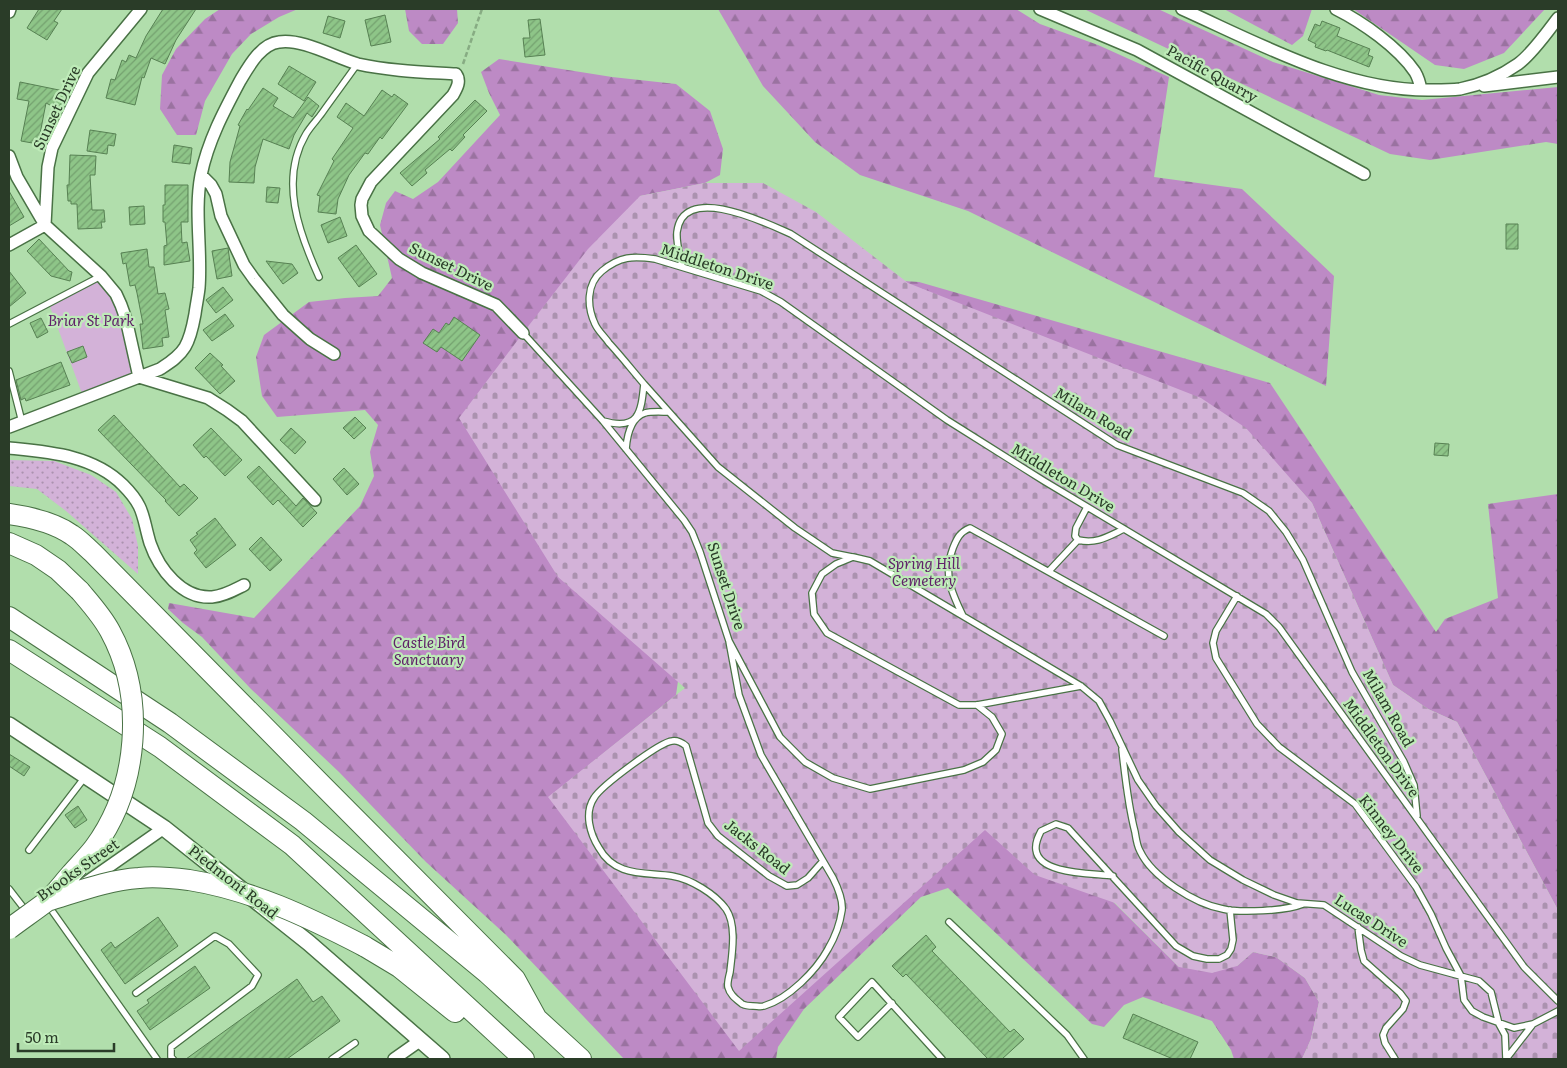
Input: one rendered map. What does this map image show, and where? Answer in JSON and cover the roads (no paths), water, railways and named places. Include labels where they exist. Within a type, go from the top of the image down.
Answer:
[{"type":"highway","points":[[15,515],[45,522],[60,528],[72,535],[93,553],[515,979],[537,1018]]},
{"type":"highway","points":[[9,543],[36,555],[58,570],[80,591],[100,615],[118,650],[127,677],[132,704],[134,728],[130,761],[125,783],[110,820],[94,847],[48,905]]},
{"type":"highway","points":[[9,617],[170,723],[303,821],[487,973],[581,1059]]},
{"type":"highway","points":[[9,650],[160,747],[292,845],[524,1059]]},
{"type":"highway","points":[[9,929],[48,905],[109,882],[140,877],[172,878],[216,884],[257,896],[364,946],[399,967],[513,1059]]},
{"type":"street","name":"Sunset Drive","points":[[45,225],[48,167],[52,148],[88,73],[141,9]]},
{"type":"street","name":"Pacific Quarry","points":[[1040,9],[1137,50],[1364,174]]},
{"type":"street","points":[[1182,9],[1306,64],[1346,77],[1391,87],[1421,90],[1458,89],[1558,77]]},
{"type":"street","points":[[1336,9],[1360,22],[1405,60],[1416,73],[1421,90]]},
{"type":"street","points":[[1458,89],[1476,85],[1496,77],[1520,63],[1558,18]]},
{"type":"street","points":[[9,427],[160,369],[176,358],[185,347],[192,329],[199,288],[198,200],[201,175],[221,116],[245,72],[260,52],[269,44],[280,41],[296,42],[358,64]]},
{"type":"street","name":"Sunset Drive","points":[[358,64],[408,71],[456,74],[459,78],[458,88],[453,95],[372,182],[362,199],[362,216],[369,231],[399,259],[422,272],[496,305],[523,333]]},
{"type":"street","points":[[9,156],[17,177],[45,225],[101,276],[116,294],[121,305],[139,377]]},
{"type":"street","points":[[201,175],[216,194],[221,216],[244,265],[254,279],[283,315],[310,339],[334,354]]},
{"type":"street","points":[[9,245],[45,225]]},
{"type":"street","points":[[139,377],[208,398],[227,410],[242,421],[315,500]]},
{"type":"street","points":[[9,448],[70,456],[101,469],[122,484],[136,499],[144,515],[150,543],[158,560],[180,587],[193,594],[210,597],[223,595],[244,585]]},
{"type":"street","name":"Piedmont Road","points":[[9,725],[164,828],[309,943],[442,1059]]},
{"type":"street","name":"Brooks Street","points":[[9,937],[48,905],[164,828]]},
{"type":"street","points":[[394,1059],[421,1040]]},
{"type":"lane","points":[[319,277],[305,247],[293,192],[293,172],[297,153],[306,134],[358,64]]},
{"type":"lane","name":"Milam Road","points":[[682,266],[677,244],[677,230],[681,218],[692,209],[709,207],[754,217],[791,234],[1117,446],[1243,493],[1270,510],[1286,532],[1302,560],[1352,672],[1404,762],[1414,785],[1417,818]]},
{"type":"lane","name":"Middleton Drive","points":[[853,557],[832,553],[795,528],[718,467],[644,384],[596,326],[590,308],[590,290],[596,276],[612,262],[624,258],[656,259],[761,291],[781,302],[947,420],[1087,507],[1266,614],[1279,627],[1524,967],[1558,1001]]},
{"type":"lane","points":[[9,324],[101,276]]},
{"type":"lane","name":"Sunset Drive","points":[[523,333],[604,421],[692,532],[729,641],[780,737],[805,762],[833,778],[870,789],[964,770],[983,762],[996,750],[1002,734],[992,717],[977,705]]},
{"type":"lane","points":[[9,371],[22,422]]},
{"type":"lane","points":[[626,450],[628,434],[634,420],[640,414],[644,384]]},
{"type":"lane","points":[[604,421],[614,424],[624,423],[634,420],[645,413],[669,412]]},
{"type":"lane","points":[[1078,540],[1075,536],[1076,528],[1087,507]]},
{"type":"lane","points":[[963,616],[950,588],[949,559],[956,539],[963,531],[970,528],[1164,636]]},
{"type":"lane","points":[[1078,540],[1090,542],[1124,529]]},
{"type":"lane","points":[[1049,571],[1078,540]]},
{"type":"lane","points":[[853,557],[836,564],[822,574],[812,593],[814,614],[827,633],[959,705],[977,705],[1081,686]]},
{"type":"lane","name":"Lucas Drive","points":[[853,557],[870,561],[1081,686],[1099,701],[1138,780],[1156,806],[1179,832],[1210,860],[1243,880],[1274,895],[1297,902],[1324,905],[1407,959],[1479,981],[1491,992],[1499,1024],[1505,1035],[1506,1059]]},
{"type":"lane","name":"Kinney Drive","points":[[1237,596],[1216,631],[1213,643],[1216,658],[1257,724],[1279,747],[1355,804],[1366,818],[1416,887],[1431,914],[1461,976],[1464,1000],[1472,1011],[1499,1024],[1514,1028],[1533,1024],[1558,1011]]},
{"type":"lane","name":"Jacks Road","points":[[729,641],[739,695],[760,755],[823,861],[840,891],[842,908],[838,926],[828,950],[809,975],[785,995],[763,1006],[745,1006],[733,996],[728,987],[734,941],[727,911],[718,901],[695,884],[674,876],[625,871],[611,864],[599,849],[590,829],[590,808],[594,798],[608,783],[660,746],[672,741],[686,746],[700,801],[708,823],[718,836],[769,876],[787,886],[797,885],[808,878],[823,861]]},
{"type":"lane","points":[[1121,744],[1129,810],[1139,850],[1150,866],[1169,883],[1198,901],[1223,909],[1253,910],[1295,907],[1305,903]]},
{"type":"lane","points":[[29,850],[86,776]]},
{"type":"lane","points":[[1113,876],[1068,872],[1044,862],[1038,856],[1035,849],[1040,831],[1056,824],[1068,828],[1113,876],[1176,946],[1193,956],[1219,959],[1227,955],[1233,940],[1230,910]]},
{"type":"lane","points":[[9,889],[32,920]]},
{"type":"lane","points":[[48,905],[157,1059]]},
{"type":"lane","points":[[949,922],[1067,1035],[1084,1059]]},
{"type":"lane","points":[[1358,927],[1364,960],[1400,993],[1406,1001],[1403,1009],[1392,1020],[1383,1035],[1385,1043],[1395,1059]]},
{"type":"lane","points":[[136,993],[216,936],[229,944],[258,975],[252,986],[171,1047],[173,1059]]},
{"type":"lane","points":[[892,1003],[858,1037],[839,1017],[872,982],[892,1003],[942,1059]]},
{"type":"lane","points":[[1506,1059],[1533,1024]]},
{"type":"lane","points":[[332,1059],[355,1042]]},
{"type":"park label","name":"Briar St Park","points":[[91,321]]},
{"type":"park label","name":"Spring Hill Cemetery","points":[[924,572]]},
{"type":"park label","name":"Castle Bird Sanctuary","points":[[429,652]]}]
